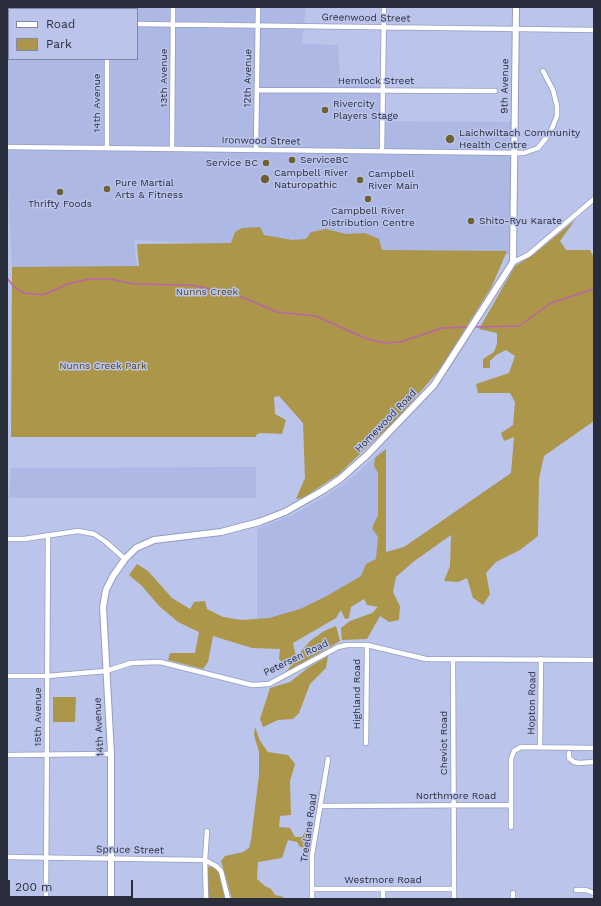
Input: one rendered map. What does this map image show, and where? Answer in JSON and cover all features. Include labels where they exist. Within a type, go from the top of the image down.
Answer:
[{"type":"main road","name":"9th Avenue","points":[[513,262],[516,7]]},
{"type":"main road","name":"Homewood Road","points":[[124,559],[136,548],[154,540],[220,532],[259,522],[285,512],[340,479],[367,455],[434,385],[513,262]]},
{"type":"main road","name":"14th Avenue","points":[[111,899],[111,754],[103,607],[106,590],[109,583],[113,574],[124,559]]},
{"type":"street","name":"13th Avenue","points":[[172,149],[173,7]]},
{"type":"street","name":"12th Avenue","points":[[256,150],[258,7]]},
{"type":"street","points":[[382,151],[384,7]]},
{"type":"street","name":"Greenwood Street","points":[[138,24],[594,30]]},
{"type":"street","name":"14th Avenue","points":[[107,148],[108,60]]},
{"type":"street","name":"Ironwood Street","points":[[7,147],[524,153],[538,148],[550,134],[557,116],[555,95],[544,71]]},
{"type":"street","name":"Hemlock Street","points":[[257,90],[495,92]]},
{"type":"street","points":[[513,262],[528,256],[594,199]]},
{"type":"street","points":[[7,539],[24,539],[78,531],[94,534],[106,542],[124,559]]},
{"type":"street","name":"15th Avenue","points":[[46,899],[48,535]]},
{"type":"street","name":"Petersen Road","points":[[7,676],[47,676],[106,671],[132,663],[160,662],[252,685],[269,684],[338,647],[347,645],[367,645],[426,659],[594,660]]},
{"type":"street","name":"Highland Road","points":[[366,743],[367,645]]},
{"type":"street","name":"Cheviot Road","points":[[453,659],[454,899]]},
{"type":"street","name":"Hopton Road","points":[[540,747],[541,659]]},
{"type":"street","name":"Northmore Road","points":[[320,806],[511,805],[511,759],[514,751],[521,747],[540,747]]},
{"type":"street","points":[[540,747],[594,748]]},
{"type":"street","points":[[569,753],[569,758],[574,762],[594,762]]},
{"type":"street","points":[[7,754],[111,754]]},
{"type":"street","name":"Treelane Road","points":[[312,899],[312,855],[328,759]]},
{"type":"street","points":[[511,805],[511,827]]},
{"type":"street","points":[[206,899],[205,860],[207,831]]},
{"type":"street","name":"Spruce Street","points":[[7,858],[205,860]]},
{"type":"street","points":[[205,860],[216,866],[221,871],[228,899]]},
{"type":"street","name":"Westmore Road","points":[[312,889],[453,889]]},
{"type":"street","points":[[382,899],[383,889]]},
{"type":"street","points":[[576,890],[586,890],[594,893]]},
{"type":"street","points":[[513,893],[513,899]]},
{"type":"shaded area","points":[[7,7],[306,7],[302,44],[338,45],[340,77],[379,83],[382,121],[514,122],[513,255],[353,250],[134,240],[138,275],[12,267],[7,165]]},
{"type":"shaded area","points":[[383,449],[383,568],[330,605],[257,629],[257,529],[290,516],[326,496],[354,476]]},
{"type":"shaded area","points":[[256,467],[256,498],[9,498],[11,468]]},
{"type":"green space","points":[[575,220],[560,241],[566,250],[590,250],[594,258],[594,421],[544,456],[539,479],[538,536],[520,550],[496,562],[486,573],[490,594],[483,605],[473,598],[467,578],[458,582],[444,581],[450,566],[451,535],[413,562],[396,577],[393,592],[400,606],[399,620],[389,622],[380,616],[367,639],[342,640],[341,628],[350,621],[372,613],[378,607],[367,605],[364,599],[351,607],[349,618],[345,619],[341,610],[336,618],[293,643],[296,657],[310,641],[324,631],[336,626],[340,641],[286,672],[293,663],[291,660],[285,666],[279,659],[280,649],[252,648],[213,636],[208,662],[203,669],[168,660],[170,653],[195,653],[199,632],[178,622],[159,606],[142,586],[129,575],[137,564],[148,571],[172,598],[190,609],[194,602],[205,601],[207,609],[223,617],[242,620],[269,618],[300,609],[325,597],[361,576],[366,564],[376,559],[378,537],[372,528],[378,515],[378,473],[374,466],[375,458],[386,449],[386,552],[404,547],[511,473],[514,437],[504,441],[501,433],[513,425],[515,402],[510,393],[478,393],[476,384],[509,373],[515,356],[506,350],[496,355],[490,361],[490,368],[483,368],[483,359],[494,352],[497,344],[497,333],[479,329],[515,266],[533,255]]},
{"type":"green space","name":"Nunns Creek Park","points":[[260,227],[264,235],[292,240],[306,239],[311,232],[326,229],[346,234],[365,233],[379,239],[382,250],[507,251],[492,286],[440,369],[398,418],[339,474],[303,498],[296,499],[305,478],[303,423],[279,396],[274,397],[275,414],[286,420],[282,434],[260,433],[256,435],[256,437],[11,437],[12,267],[139,266],[137,244],[231,243],[235,232],[242,228]]},
{"type":"green space","points":[[328,656],[326,668],[310,684],[299,713],[293,719],[278,720],[263,727],[260,719],[270,688],[290,682],[309,667]]},
{"type":"green space","points":[[53,697],[76,697],[75,722],[53,722]]},
{"type":"green space","points":[[255,727],[260,741],[268,752],[288,755],[295,764],[290,781],[291,815],[280,816],[279,827],[290,828],[295,837],[302,837],[305,832],[310,838],[310,848],[300,847],[297,842],[288,840],[282,858],[258,862],[257,879],[271,889],[275,895],[284,897],[281,899],[232,899],[221,861],[225,856],[243,852],[249,848],[259,775],[259,752],[254,735]]},
{"type":"green space","points":[[217,866],[225,899],[204,899],[207,867]]},
{"type":"waterway","name":"Nunns Creek","points":[[7,278],[14,287],[24,293],[43,295],[68,284],[89,279],[110,279],[135,284],[189,285],[232,293],[277,312],[316,316],[367,339],[385,343],[400,342],[442,328],[468,327]]},
{"type":"waterway","name":"Nunns Creek","points":[[474,327],[519,326],[551,303],[594,289]]},
{"type":"place","name":"Rivercity Players Stage","points":[[325,110]]},
{"type":"place","name":"Laichwiltach Community Health Centre","points":[[450,139]]},
{"type":"place","name":"ServiceBC","points":[[292,160]]},
{"type":"place","name":"Service BC","points":[[266,163]]},
{"type":"place","name":"Campbell River Naturopathic","points":[[265,179]]},
{"type":"place","name":"Campbell River Main","points":[[360,180]]},
{"type":"place","name":"Pure Martial Arts & Fitness","points":[[107,189]]},
{"type":"place","name":"Thrifty Foods","points":[[60,192]]},
{"type":"place","name":"Campbell River Distribution Centre","points":[[368,199]]},
{"type":"place","name":"Shito-Ryu Karate","points":[[471,221]]}]
